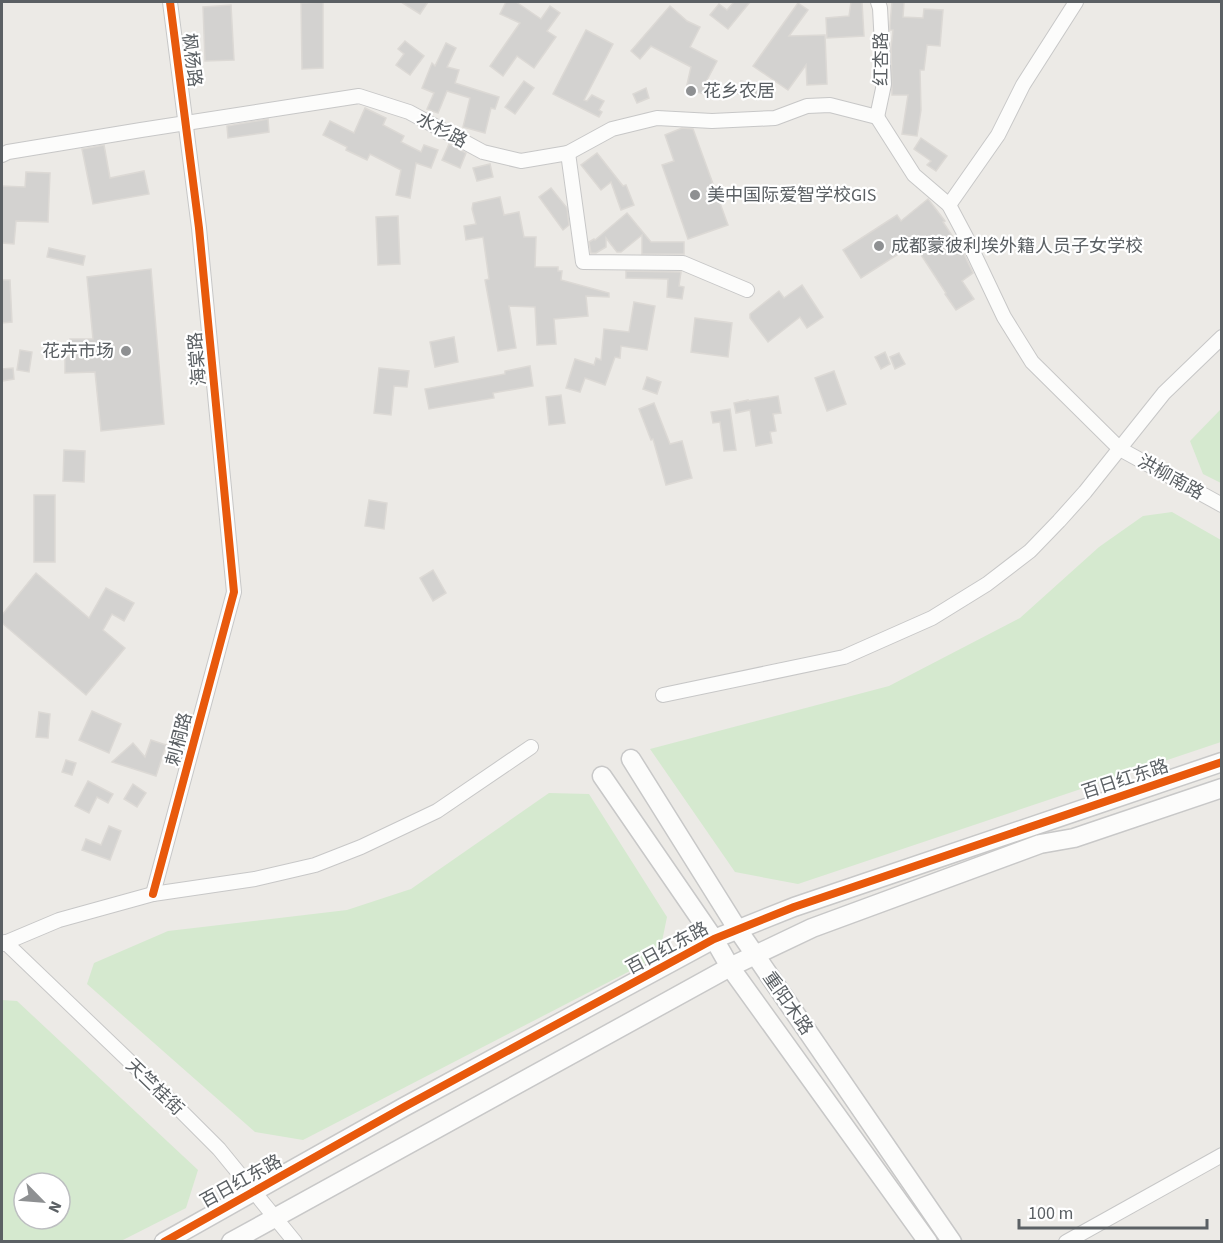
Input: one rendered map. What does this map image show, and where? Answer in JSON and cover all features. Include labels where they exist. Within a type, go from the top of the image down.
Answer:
[{"type":"street","name":"枫杨路","points":[[170,2],[185,123]]},
{"type":"street","name":"红杏路","points":[[877,117],[884,84],[878,2]]},
{"type":"street","points":[[877,117],[914,175],[949,205],[998,135],[1023,85],[1077,2]]},
{"type":"street","name":"水杉路","points":[[2,155],[8,152],[358,96],[409,112],[483,152],[521,161],[568,153],[612,129],[657,118],[712,121],[776,118],[807,106],[830,105],[877,117]]},
{"type":"street","name":"海棠路","points":[[185,123],[199,228],[234,592]]},
{"type":"street","points":[[568,153],[583,262],[682,263],[747,290]]},
{"type":"street","name":"洪柳南路","points":[[949,205],[1004,317],[1032,362],[1120,449],[1221,506]]},
{"type":"street","points":[[663,695],[844,657],[932,618],[987,584],[1030,551],[1085,492],[1164,393],[1221,337]]},
{"type":"street","name":"刺桐路","points":[[153,894],[234,592]]},
{"type":"street","points":[[3,943],[58,920],[153,894],[255,879],[315,865],[361,847],[437,811],[531,747]]},
{"type":"street","name":"重阳木路","points":[[631,759],[738,930],[952,1242]]},
{"type":"street","name":"百日红东路","points":[[164,1242],[404,1107],[714,939],[816,899],[1221,762]]},
{"type":"street","name":"重阳木路","points":[[602,776],[714,939],[730,967],[928,1242]]},
{"type":"street","points":[[231,1242],[730,967],[812,927],[1040,844],[1074,838],[1221,788]]},
{"type":"street","name":"天竺桂街","points":[[3,943],[219,1149],[295,1242]]},
{"type":"street","points":[[1066,1242],[1221,1155]]},
{"type":"green space","points":[[1221,409],[1221,483],[1203,474],[1190,441]]},
{"type":"green space","points":[[1172,512],[1221,540],[1221,742],[798,884],[735,872],[650,749],[889,686],[1020,618],[1099,547],[1143,516]]},
{"type":"green space","points":[[549,793],[589,794],[667,917],[659,956],[303,1140],[255,1132],[87,984],[94,963],[168,931],[347,910],[411,889]]},
{"type":"green space","points":[[2,1000],[17,1001],[198,1170],[186,1208],[121,1241],[2,1241]]},
{"type":"building","points":[[323,2],[323,68],[302,69],[301,3]]},
{"type":"building","points":[[401,2],[428,2],[420,14]]},
{"type":"building","points":[[506,2],[516,2],[541,19],[550,6],[560,13],[547,31],[556,37],[534,68],[517,56],[503,76],[490,66],[520,23],[500,14]]},
{"type":"building","points":[[734,2],[750,2],[728,29],[710,15],[719,4],[727,10]]},
{"type":"building","points":[[851,2],[862,2],[864,36],[827,38],[826,18],[849,16]]},
{"type":"building","points":[[892,2],[904,2],[903,17],[923,18],[924,9],[943,10],[940,46],[927,45],[924,70],[920,70],[921,110],[917,136],[902,134],[908,95],[892,95],[893,30],[890,30],[890,25]]},
{"type":"building","points":[[798,3],[808,10],[789,36],[825,35],[827,84],[807,85],[806,65],[788,90],[753,66]]},
{"type":"building","points":[[231,5],[234,60],[205,61],[203,7]]},
{"type":"building","points":[[670,6],[687,21],[700,27],[690,47],[717,61],[706,82],[718,85],[715,97],[686,89],[691,67],[651,46],[640,59],[631,51]]},
{"type":"building","points":[[586,30],[613,44],[584,100],[587,101],[592,95],[604,101],[599,110],[602,112],[599,117],[553,94]]},
{"type":"building","points":[[405,41],[424,56],[410,75],[396,65],[404,54],[398,49]]},
{"type":"building","points":[[446,43],[456,48],[447,67],[459,70],[455,83],[499,97],[495,109],[491,108],[485,133],[463,127],[470,98],[447,91],[438,113],[427,109],[434,93],[422,88],[432,63],[435,66]]},
{"type":"building","points":[[524,81],[534,88],[515,114],[505,107]]},
{"type":"building","points":[[741,81],[764,86],[761,99],[738,94]]},
{"type":"building","points":[[646,88],[649,98],[637,103],[633,94]]},
{"type":"building","points":[[365,108],[386,118],[383,125],[404,136],[401,142],[421,152],[424,145],[438,150],[431,168],[416,163],[410,198],[396,195],[401,170],[370,154],[367,160],[323,135],[330,121],[354,133]]},
{"type":"building","points":[[268,119],[269,132],[228,138],[227,126]]},
{"type":"building","name":"美中国际爱智学校GIS","points":[[682,128],[693,129],[728,225],[688,239],[662,165],[674,161],[665,135]]},
{"type":"building","points":[[921,138],[947,156],[936,171],[927,165],[931,161],[914,149]]},
{"type":"building","points":[[449,144],[466,153],[460,168],[442,160]]},
{"type":"building","points":[[104,145],[110,178],[144,171],[149,194],[93,204],[82,149]]},
{"type":"building","points":[[597,153],[623,186],[626,185],[634,205],[621,210],[611,182],[601,190],[581,165]]},
{"type":"building","points":[[490,164],[493,177],[477,181],[473,168]]},
{"type":"building","points":[[26,172],[50,173],[48,222],[16,221],[14,244],[2,243],[2,186],[25,187]]},
{"type":"building","points":[[551,188],[567,208],[569,225],[563,230],[539,197]]},
{"type":"building","points":[[500,197],[504,215],[519,212],[524,237],[536,237],[535,267],[558,267],[558,271],[562,271],[561,280],[609,293],[609,297],[586,296],[588,316],[554,319],[556,344],[537,345],[535,307],[509,306],[516,348],[498,351],[485,280],[489,279],[483,237],[466,240],[464,226],[476,224],[472,209],[473,203]]},
{"type":"building","points":[[928,199],[945,221],[943,222],[963,252],[973,273],[962,281],[974,299],[956,310],[914,244],[861,278],[843,250],[897,215],[901,221]]},
{"type":"building","points":[[627,213],[651,242],[684,242],[684,254],[642,254],[642,235],[621,252],[617,252],[606,238],[606,247],[596,253],[591,253],[589,242],[595,240]]},
{"type":"building","points":[[398,216],[400,264],[378,265],[376,217]]},
{"type":"building","points":[[49,248],[85,256],[83,265],[47,257]]},
{"type":"building","name":"花卉市场","points":[[151,269],[164,424],[101,431],[95,372],[65,373],[65,356],[70,356],[70,339],[93,339],[87,277]]},
{"type":"building","points":[[626,271],[681,272],[679,286],[684,287],[682,299],[667,297],[668,279],[626,278]]},
{"type":"building","points":[[2,280],[10,280],[12,322],[2,323]]},
{"type":"building","points":[[802,285],[823,317],[807,328],[800,317],[768,342],[750,318],[750,314],[779,291],[784,298]]},
{"type":"building","points":[[634,302],[655,306],[647,350],[621,346],[620,358],[615,357],[605,385],[585,378],[580,392],[566,388],[575,359],[594,365],[596,358],[601,360],[604,329],[629,332]]},
{"type":"building","points":[[695,318],[732,323],[728,357],[691,352]]},
{"type":"building","points":[[454,337],[458,362],[435,367],[430,342]]},
{"type":"building","points":[[20,350],[32,352],[29,372],[17,370]]},
{"type":"building","points":[[885,352],[890,364],[881,369],[875,357]]},
{"type":"building","points":[[899,353],[905,364],[895,369],[890,357]]},
{"type":"building","points":[[530,366],[533,386],[493,393],[494,398],[429,409],[425,389],[505,374],[505,371]]},
{"type":"building","points":[[13,368],[14,379],[2,381],[2,369]]},
{"type":"building","points":[[379,368],[409,371],[407,387],[394,386],[391,415],[374,413]]},
{"type":"building","points":[[834,371],[846,404],[827,411],[815,378]]},
{"type":"building","points":[[647,377],[661,382],[657,394],[643,389]]},
{"type":"building","points":[[561,395],[565,423],[549,425],[546,397]]},
{"type":"building","points":[[778,396],[781,413],[773,414],[776,431],[770,432],[772,443],[756,446],[750,410],[736,413],[734,403]]},
{"type":"building","points":[[654,403],[670,444],[682,441],[692,478],[666,485],[653,439],[651,440],[639,409]]},
{"type":"building","points":[[730,409],[736,450],[724,451],[720,422],[713,423],[711,412]]},
{"type":"building","points":[[64,450],[85,451],[84,482],[63,481]]},
{"type":"building","points":[[34,495],[55,495],[55,562],[34,562]]},
{"type":"building","points":[[369,500],[387,503],[384,529],[365,526]]},
{"type":"building","points":[[433,570],[446,593],[433,601],[420,578]]},
{"type":"building","points":[[36,573],[89,618],[106,588],[134,603],[124,621],[112,614],[103,630],[125,648],[86,695],[2,623],[2,615]]},
{"type":"building","points":[[92,711],[121,724],[109,753],[79,740]]},
{"type":"building","points":[[39,712],[50,714],[48,738],[36,737]]},
{"type":"building","points":[[151,740],[166,745],[156,776],[112,762],[133,743],[145,757]]},
{"type":"building","points":[[66,760],[76,763],[72,775],[62,772]]},
{"type":"building","points":[[88,781],[113,794],[108,803],[97,797],[89,813],[75,806]]},
{"type":"building","points":[[133,784],[146,793],[137,807],[124,799]]},
{"type":"building","points":[[109,826],[121,831],[110,860],[82,850],[86,839],[101,845]]},
{"type":"cycle path","points":[[153,894],[234,592],[199,228],[170,2]]},
{"type":"cycle path","points":[[164,1242],[404,1107],[714,939],[794,907],[1222,762]]},
{"type":"place","name":"花乡农居","points":[[691,91]]},
{"type":"place","name":"美中国际爱智学校GIS","points":[[695,195]]},
{"type":"place","name":"成都蒙彼利埃外籍人员子女学校","points":[[879,246]]},
{"type":"place","name":"花卉市场","points":[[126,351]]}]
